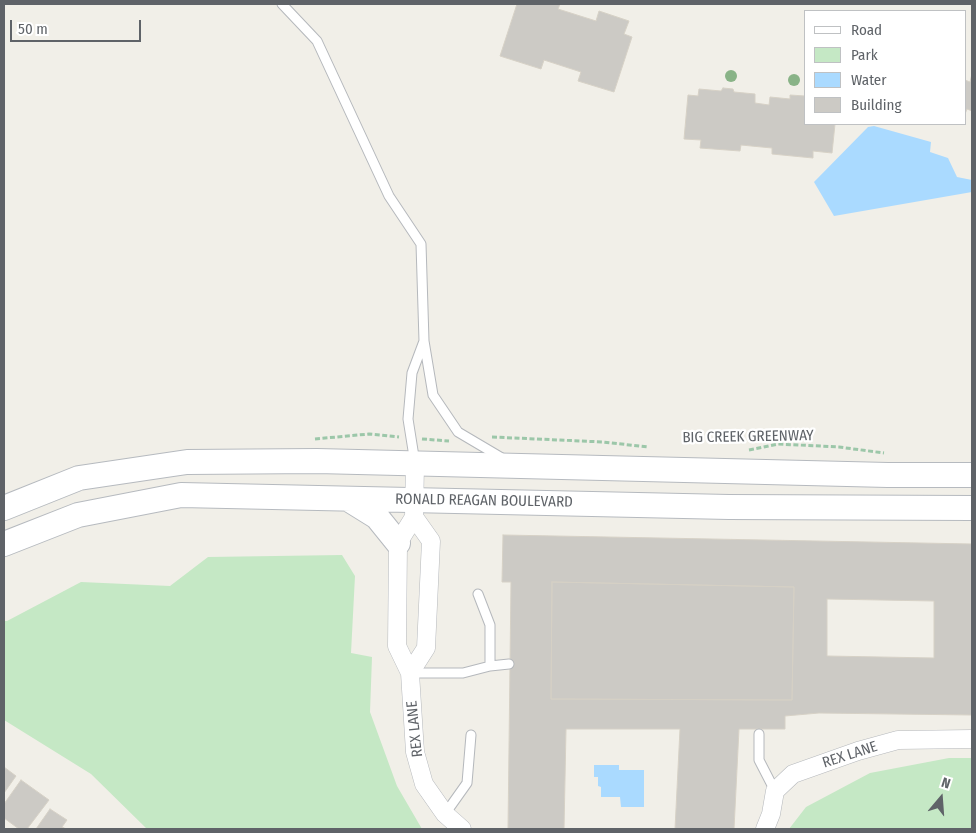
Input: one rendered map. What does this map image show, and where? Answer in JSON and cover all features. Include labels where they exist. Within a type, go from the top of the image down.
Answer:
[{"type":"main road","points":[[4,508],[79,478],[187,462],[317,461],[888,476],[972,475]]},
{"type":"main road","name":"RONALD REAGAN BOULEVARD","points":[[4,544],[78,515],[181,495],[347,498],[414,508],[972,508]]},
{"type":"main road","points":[[347,498],[377,517],[398,543]]},
{"type":"street","points":[[398,543],[414,508],[415,464]]},
{"type":"street","points":[[410,673],[426,648],[431,541],[414,508]]},
{"type":"street","name":"REX LANE","points":[[398,543],[397,646],[410,673],[415,752],[424,784],[445,814],[462,829]]},
{"type":"street","name":"REX LANE","points":[[775,791],[793,774],[858,751],[898,740],[972,739]]},
{"type":"street","points":[[765,829],[775,791]]},
{"type":"lane","points":[[282,4],[317,41],[389,196],[421,244],[424,341],[433,395],[458,432],[515,466]]},
{"type":"lane","points":[[415,464],[408,419],[412,373],[424,341]]},
{"type":"lane","points":[[478,594],[490,625],[490,666]]},
{"type":"lane","points":[[410,673],[463,673],[490,666],[508,664]]},
{"type":"lane","points":[[759,734],[759,760],[775,791]]},
{"type":"lane","points":[[445,814],[467,783],[471,735]]},
{"type":"path","points":[[484,432],[492,437],[603,442],[649,447]]},
{"type":"path","name":"BIG CREEK GREENWAY","points":[[741,451],[778,444],[839,447],[886,453]]},
{"type":"green space","points":[[342,555],[355,576],[351,653],[372,657],[370,712],[397,786],[422,829],[147,829],[91,774],[4,720],[4,621],[81,582],[170,586],[208,557]]},
{"type":"green space","points":[[949,758],[972,758],[972,829],[789,829],[806,807],[870,773]]},
{"type":"water","points":[[874,126],[931,142],[930,152],[948,158],[957,177],[972,180],[972,192],[834,216],[814,182],[868,127]]},
{"type":"water","points":[[594,765],[619,765],[619,770],[644,770],[644,807],[621,807],[620,797],[601,797],[598,777],[594,777]]},
{"type":"building","points":[[517,4],[560,4],[558,9],[596,21],[599,11],[629,21],[624,34],[632,37],[614,92],[578,81],[581,72],[544,60],[541,69],[500,56]]},
{"type":"building","points":[[972,74],[972,111],[967,109],[966,112],[966,80],[970,82]]},
{"type":"building","points":[[723,88],[733,89],[734,92],[755,94],[755,103],[769,105],[770,97],[790,99],[790,95],[804,96],[804,125],[835,125],[832,153],[813,151],[813,158],[772,154],[772,148],[741,145],[740,151],[700,148],[701,140],[684,139],[688,95],[698,96],[699,89],[721,91]]},
{"type":"building","points":[[503,535],[972,544],[972,715],[819,713],[785,716],[785,729],[739,729],[734,829],[675,829],[680,729],[566,729],[564,829],[508,829],[511,582],[502,582]],"holes":[[[552,582],[794,587],[792,700],[551,699]],[[827,599],[934,601],[934,658],[827,656]]]},
{"type":"building","points":[[552,582],[794,587],[792,700],[551,699]]},
{"type":"building","points":[[4,767],[16,776],[4,793]]},
{"type":"building","points":[[21,780],[49,800],[27,829],[19,829],[4,818],[4,804]]},
{"type":"building","points":[[50,809],[67,820],[62,827],[66,829],[36,829]]}]
